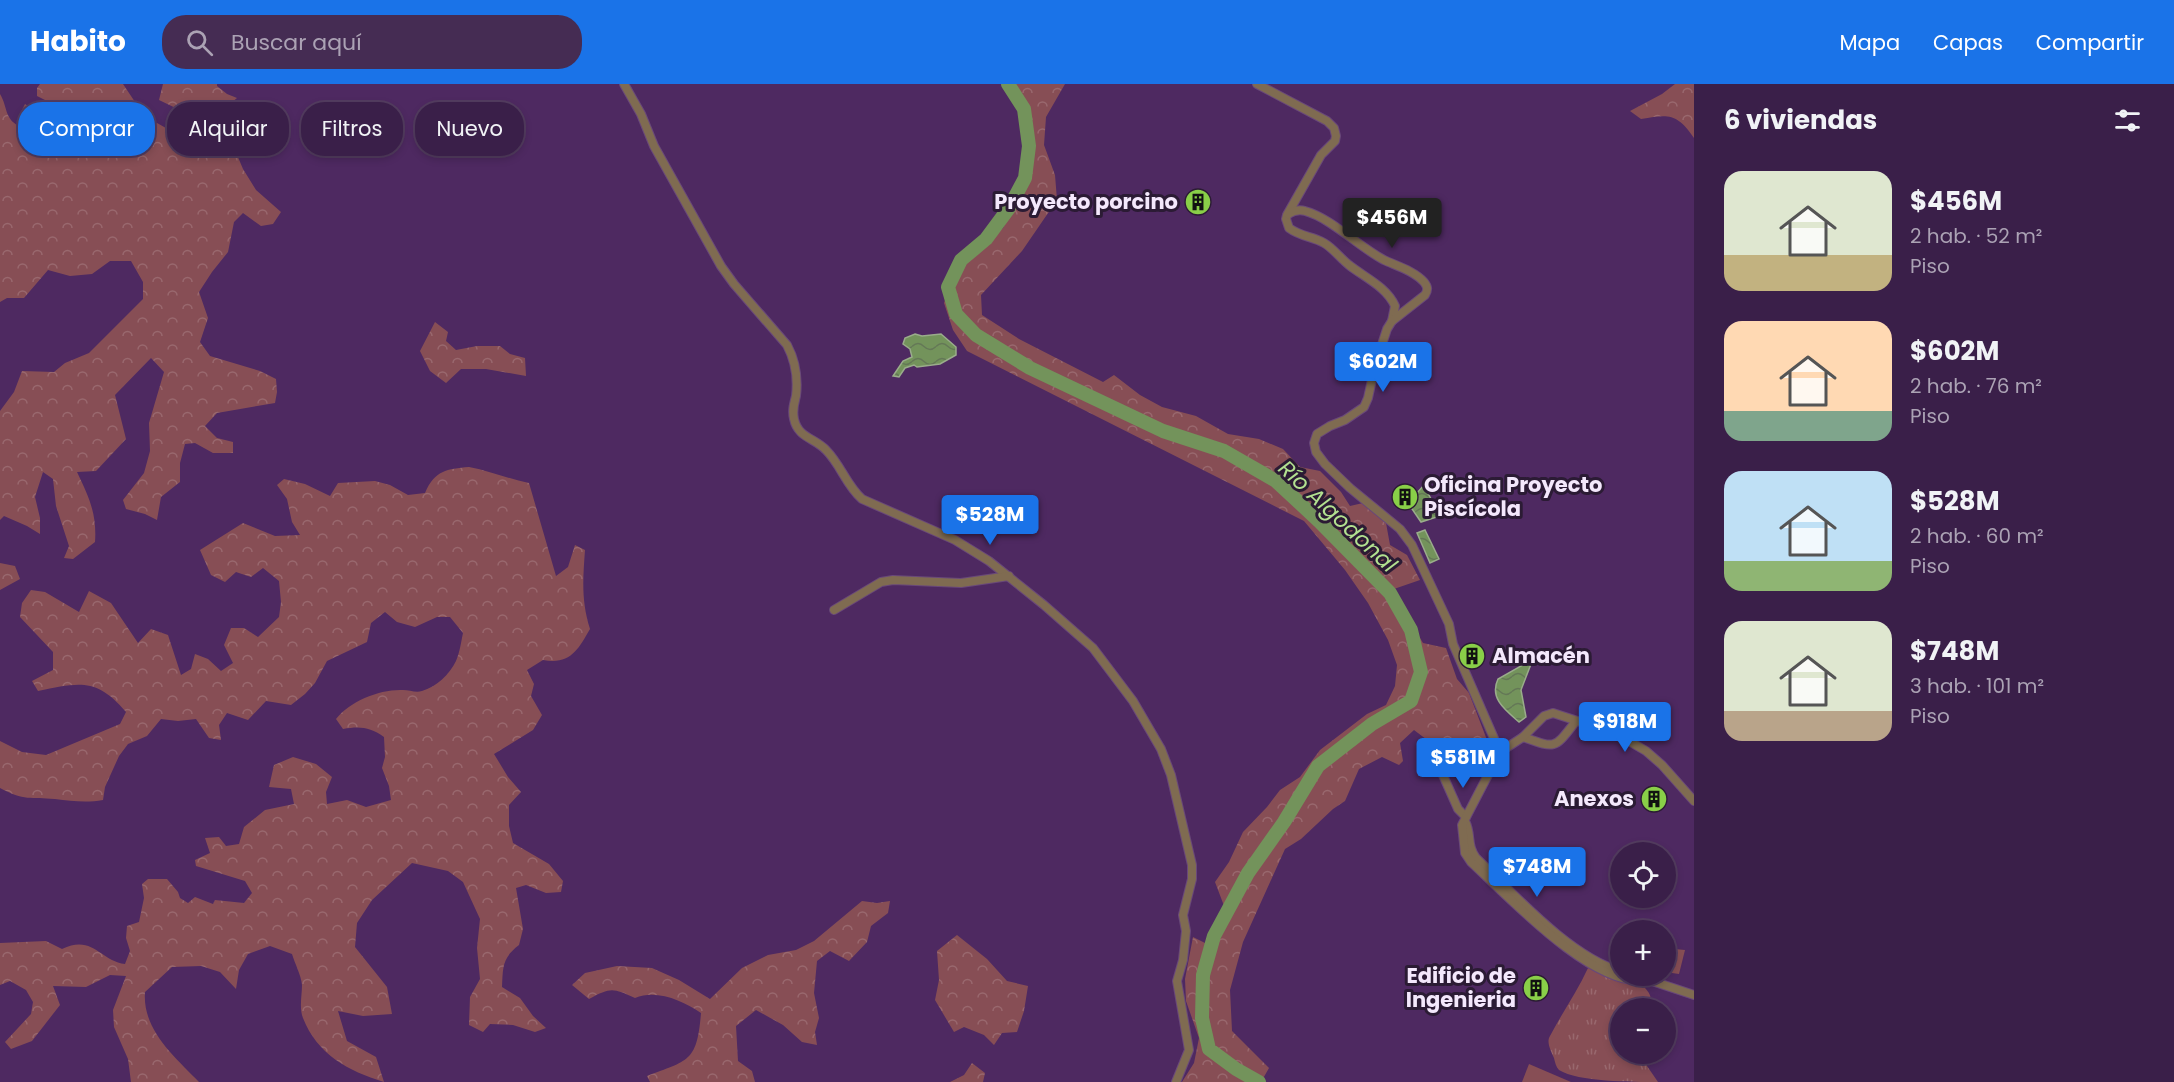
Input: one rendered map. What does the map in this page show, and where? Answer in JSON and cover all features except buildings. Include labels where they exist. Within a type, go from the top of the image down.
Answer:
[{"type":"street","points":[[624,84],[641,114],[654,146],[721,266],[734,285],[787,345],[792,355],[796,394],[793,410],[798,430],[824,447],[852,490],[862,499],[956,540],[989,561],[1093,648],[1133,701],[1161,749],[1171,775],[1192,865],[1192,879],[1183,915],[1186,930],[1183,960],[1177,981],[1189,1050],[1176,1082]]},
{"type":"street","points":[[1257,84],[1327,121],[1336,132],[1335,141],[1321,155],[1287,215],[1289,228],[1327,244],[1390,298],[1395,306],[1364,407],[1345,420],[1317,434],[1314,443],[1316,452],[1336,476],[1400,529],[1412,545],[1449,624],[1453,644],[1500,752]]},
{"type":"street","points":[[1287,215],[1299,210],[1306,211],[1324,220],[1365,249],[1409,271],[1423,281],[1427,290],[1425,295],[1392,321]]},
{"type":"street","points":[[834,610],[881,582],[893,580],[961,584],[1009,576]]},
{"type":"street","points":[[1610,974],[1587,964],[1471,862],[1465,853],[1462,825],[1500,752],[1523,737],[1544,716],[1553,713],[1629,741],[1646,751],[1662,765],[1694,801]]},
{"type":"street","points":[[1523,737],[1552,746],[1558,744],[1576,721]]},
{"type":"street","points":[[1442,773],[1465,819]]},
{"type":"street","points":[[1569,946],[1590,959],[1610,967]]},
{"type":"street","points":[[1665,986],[1694,995]]},
{"type":"green space","points":[[40,84],[123,84],[135,102],[46,102],[37,96],[37,88]]},
{"type":"green space","points":[[163,84],[217,84],[227,94],[237,98],[232,102],[167,102],[167,104],[159,100]]},
{"type":"green space","points":[[1009,84],[1065,84],[1046,117],[1044,145],[1055,175],[1057,200],[1022,251],[981,295],[982,315],[1019,339],[1103,382],[1114,375],[1140,395],[1162,407],[1196,416],[1228,434],[1259,439],[1283,449],[1300,467],[1320,471],[1341,492],[1350,506],[1363,503],[1386,523],[1390,545],[1407,555],[1420,580],[1391,590],[1423,643],[1446,648],[1457,679],[1469,693],[1492,753],[1485,771],[1469,767],[1462,772],[1451,767],[1443,752],[1414,730],[1400,743],[1403,761],[1399,765],[1382,757],[1359,769],[1345,801],[1301,839],[1285,849],[1243,942],[1230,990],[1232,1031],[1269,1068],[1261,1082],[1182,1082],[1194,1063],[1199,1038],[1186,1001],[1185,979],[1193,937],[1215,948],[1229,919],[1215,882],[1229,862],[1243,832],[1280,790],[1300,777],[1320,750],[1367,714],[1386,705],[1395,686],[1397,665],[1388,640],[1368,603],[1345,570],[1304,521],[967,351],[953,330],[944,303],[958,270],[1003,228],[1024,189],[1031,145],[1025,108]]},
{"type":"green space","points":[[1675,84],[1694,84],[1694,138],[1682,124],[1672,117],[1659,116],[1641,119],[1630,111],[1662,94]]},
{"type":"green space","points":[[0,94],[9,117],[18,125],[18,156],[155,156],[155,124],[157,123],[167,129],[167,156],[238,156],[256,190],[281,212],[273,224],[261,226],[243,213],[234,222],[228,252],[199,292],[208,318],[200,342],[210,356],[260,371],[276,379],[275,403],[217,413],[205,426],[217,438],[233,442],[233,453],[213,453],[195,443],[185,444],[180,463],[180,482],[161,497],[157,520],[126,509],[123,500],[144,473],[150,451],[149,423],[164,372],[151,358],[115,395],[126,439],[96,471],[77,472],[91,506],[95,523],[95,542],[73,559],[64,558],[69,546],[56,506],[53,479],[43,472],[35,497],[40,518],[40,534],[4,516],[0,520],[0,411],[14,392],[22,371],[54,372],[65,363],[89,353],[143,299],[143,282],[131,261],[110,261],[92,274],[70,276],[48,270],[24,298],[7,298],[0,302]]},
{"type":"green space","points":[[435,322],[448,332],[446,341],[456,350],[477,346],[500,346],[510,354],[525,358],[526,376],[486,369],[461,369],[446,383],[430,371],[420,351]]},
{"type":"green space","points":[[469,467],[529,483],[556,576],[568,567],[575,545],[585,550],[584,599],[590,629],[577,649],[567,658],[543,660],[527,670],[534,684],[531,696],[542,715],[533,730],[494,754],[508,777],[521,792],[509,805],[509,826],[513,843],[549,864],[563,881],[561,892],[546,893],[526,885],[516,888],[523,929],[519,945],[509,954],[504,963],[502,987],[520,998],[533,1016],[546,1028],[535,1032],[513,1025],[490,1024],[483,1032],[469,1025],[470,997],[480,979],[477,948],[480,919],[463,882],[448,871],[412,863],[372,900],[357,923],[355,947],[387,987],[392,1014],[363,1016],[338,1011],[347,1041],[376,1057],[384,1082],[346,1066],[316,1042],[303,1018],[302,985],[292,954],[270,946],[248,954],[239,970],[236,989],[220,972],[201,966],[172,967],[145,992],[145,1006],[154,1031],[171,1053],[199,1082],[131,1082],[128,1059],[114,1027],[113,1010],[126,976],[110,975],[86,987],[53,986],[60,1005],[32,1041],[11,1049],[5,1042],[31,1014],[33,1002],[26,990],[10,981],[0,985],[0,943],[46,941],[62,949],[73,945],[89,946],[116,962],[125,964],[130,951],[126,938],[127,926],[139,922],[144,898],[142,884],[148,879],[167,879],[180,898],[188,903],[195,897],[213,904],[215,900],[244,903],[252,893],[245,881],[196,866],[195,860],[210,853],[205,838],[219,837],[226,846],[239,844],[244,827],[265,810],[294,804],[291,789],[269,787],[274,765],[293,757],[316,764],[332,777],[326,792],[327,804],[347,800],[366,807],[391,800],[389,786],[382,768],[385,757],[384,737],[365,728],[343,729],[336,719],[349,707],[366,697],[394,690],[420,692],[437,683],[450,671],[456,661],[463,633],[450,617],[437,617],[415,627],[397,622],[385,612],[371,623],[367,642],[327,661],[315,683],[291,705],[266,701],[248,720],[227,713],[219,725],[221,740],[209,738],[196,719],[178,721],[161,719],[147,736],[128,744],[119,756],[105,787],[103,800],[28,798],[0,788],[0,741],[22,752],[46,755],[120,724],[126,712],[105,693],[86,685],[38,691],[32,681],[53,670],[53,652],[20,617],[22,603],[31,590],[45,592],[79,612],[89,591],[111,603],[138,643],[151,629],[168,635],[181,675],[191,669],[195,654],[208,659],[221,671],[233,663],[224,645],[231,628],[244,628],[258,637],[279,617],[281,602],[279,581],[263,568],[251,577],[236,572],[225,582],[211,575],[200,550],[243,523],[275,536],[300,535],[292,522],[287,499],[277,485],[284,479],[305,484],[330,496],[338,483],[375,481],[390,485],[408,495],[425,493],[433,480],[442,472]]},
{"type":"green space","points":[[0,563],[15,566],[20,579],[0,590]]},
{"type":"green space","points":[[862,901],[877,903],[890,901],[888,913],[871,926],[867,942],[849,961],[830,951],[817,961],[814,993],[819,1018],[815,1032],[817,1045],[802,1042],[783,1025],[756,1010],[736,1026],[738,1061],[752,1071],[755,1082],[650,1082],[647,1076],[673,1066],[688,1057],[697,1041],[701,1013],[686,1004],[661,996],[635,998],[612,990],[589,999],[572,985],[585,973],[617,966],[652,968],[679,980],[710,999],[742,968],[768,955],[796,950],[814,941]]},
{"type":"green space","points":[[957,935],[987,959],[1007,981],[1028,986],[1024,1011],[1017,1032],[1002,1033],[994,1045],[984,1035],[964,1027],[954,1032],[935,1000],[939,980],[937,951]]},
{"type":"green space","points":[[1676,949],[1685,950],[1679,974],[1676,974]]},
{"type":"green space","points":[[1588,968],[1610,975],[1610,986],[1644,987],[1651,998],[1610,998],[1610,1064],[1647,1064],[1658,1082],[1592,1079],[1559,1070],[1549,1047],[1549,1038]]},
{"type":"green space","points":[[972,1063],[985,1073],[983,1082],[950,1082],[964,1075]]},
{"type":"green space","points":[[1529,1064],[1571,1082],[1522,1082]]},
{"type":"water","points":[[915,334],[922,336],[941,334],[956,347],[956,355],[940,364],[917,367],[914,365],[905,368],[899,377],[893,376],[903,361],[912,357],[910,349],[903,344],[905,338]]},
{"type":"water","points":[[1424,485],[1434,505],[1442,507],[1437,517],[1421,522],[1408,503]]},
{"type":"water","points":[[1425,530],[1439,559],[1430,563],[1417,533]]},
{"type":"water","points":[[1528,662],[1531,664],[1521,690],[1526,717],[1519,722],[1500,703],[1496,686],[1498,679]]},
{"type":"waterway","name":"Río Algodonal","points":[[1008,84],[1024,109],[1029,146],[1025,178],[1009,208],[986,239],[961,260],[948,287],[956,314],[976,335],[1030,368],[1163,431],[1224,451],[1276,481],[1390,593],[1411,630],[1421,672],[1411,701],[1372,724],[1318,766],[1284,822],[1248,873],[1214,936],[1203,975],[1202,1018],[1209,1049],[1236,1069],[1259,1082]]},
{"type":"place","name":"Proyecto porcino","points":[[1198,202]]},
{"type":"place","name":"Oficina Proyecto Piscícola","points":[[1405,497]]},
{"type":"place","name":"Almacén","points":[[1472,656]]},
{"type":"place","name":"Anexos","points":[[1654,799]]},
{"type":"place","name":"Edificio de Ingenieria","points":[[1536,988]]}]
